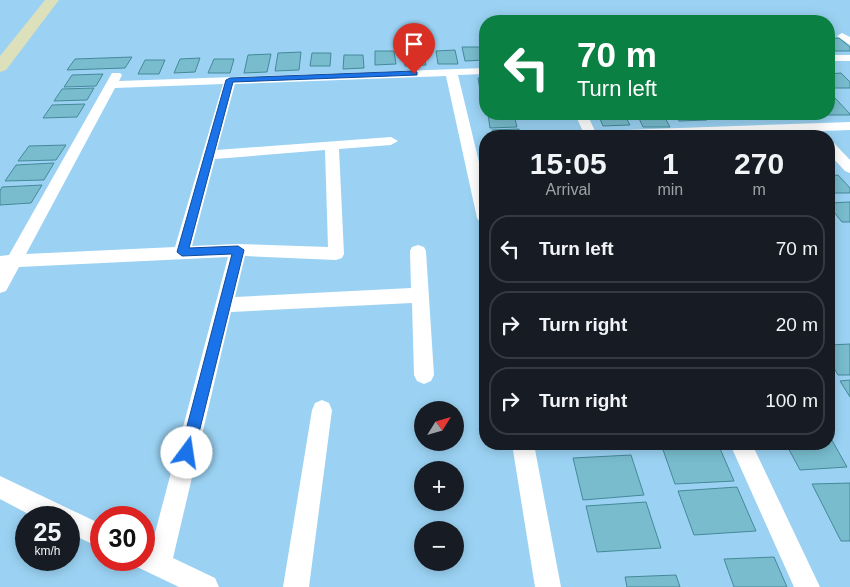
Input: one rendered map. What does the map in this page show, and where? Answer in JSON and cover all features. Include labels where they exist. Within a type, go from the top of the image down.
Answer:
[{"type":"street","points":[[0,49],[40,0]]},
{"type":"street","points":[[0,66],[52,0]]},
{"type":"street","points":[[835,58],[850,58]]},
{"type":"street","points":[[0,286],[7,261],[114,78],[230,80],[479,71]]},
{"type":"street","points":[[451,72],[479,192]]},
{"type":"street","points":[[182,252],[230,80]]},
{"type":"street","points":[[827,130],[850,126]]},
{"type":"street","points":[[210,155],[391,142]]},
{"type":"street","points":[[7,261],[238,250],[336,254],[332,146]]},
{"type":"street","points":[[835,152],[850,168]]},
{"type":"street","points":[[155,546],[225,304],[238,250]]},
{"type":"street","points":[[418,251],[424,375]]},
{"type":"street","points":[[225,304],[420,295]]},
{"type":"street","points":[[296,587],[322,410]]},
{"type":"street","points":[[523,450],[548,587]]},
{"type":"street","points":[[744,450],[807,587]]},
{"type":"street","points":[[0,487],[38,506]]},
{"type":"street","points":[[155,562],[206,587]]},
{"type":"building","points":[[835,38],[839,38],[850,47],[850,51],[835,51]]},
{"type":"building","points":[[462,47],[479,47],[479,60],[465,61]]},
{"type":"building","points":[[455,50],[458,64],[438,64],[436,51]]},
{"type":"building","points":[[375,51],[394,51],[396,64],[375,65]]},
{"type":"building","points":[[301,52],[299,70],[275,71],[278,53]]},
{"type":"building","points":[[404,52],[423,52],[426,65],[405,66]]},
{"type":"building","points":[[312,53],[331,53],[330,66],[310,66]]},
{"type":"building","points":[[271,54],[267,72],[244,73],[248,55]]},
{"type":"building","points":[[344,55],[363,55],[364,68],[343,69]]},
{"type":"building","points":[[132,57],[125,68],[67,70],[75,59]]},
{"type":"building","points":[[200,58],[195,72],[174,73],[180,59]]},
{"type":"building","points":[[214,59],[234,59],[230,73],[208,73]]},
{"type":"building","points":[[145,60],[165,60],[159,74],[138,74]]},
{"type":"building","points":[[841,73],[850,82],[850,88],[835,88],[835,74]]},
{"type":"building","points":[[103,74],[96,86],[64,87],[72,75]]},
{"type":"building","points":[[94,88],[87,100],[54,101],[62,89]]},
{"type":"building","points":[[835,98],[850,114],[835,115]]},
{"type":"building","points":[[85,104],[77,117],[43,118],[52,105]]},
{"type":"building","points":[[489,120],[515,120],[517,127],[490,128]]},
{"type":"building","points":[[600,120],[627,120],[630,125],[603,126]]},
{"type":"building","points":[[640,120],[666,120],[670,127],[643,127]]},
{"type":"building","points":[[66,145],[56,160],[18,161],[29,146]]},
{"type":"building","points":[[54,163],[44,180],[5,181],[16,165]]},
{"type":"building","points":[[835,175],[838,175],[850,188],[850,193],[835,193]]},
{"type":"building","points":[[42,185],[31,203],[0,205],[0,191],[2,187]]},
{"type":"building","points":[[850,202],[850,222],[842,222],[835,213],[835,203]]},
{"type":"building","points":[[850,344],[850,375],[838,375],[835,370],[835,345]]},
{"type":"building","points":[[850,380],[850,397],[840,381]]},
{"type":"building","points":[[835,446],[847,467],[800,470],[789,450],[835,450]]},
{"type":"building","points":[[663,450],[721,450],[734,481],[675,484]]},
{"type":"building","points":[[631,455],[644,495],[583,500],[573,458]]},
{"type":"building","points":[[850,483],[850,541],[841,541],[812,484]]},
{"type":"building","points":[[737,487],[756,531],[694,535],[678,491]]},
{"type":"building","points":[[646,502],[661,548],[597,552],[586,506]]},
{"type":"building","points":[[774,557],[787,587],[734,587],[724,559]]},
{"type":"building","points":[[676,575],[680,587],[627,587],[625,577]]},
{"type":"route","points":[[187,453],[238,250],[182,252],[230,80],[414,74]]}]
